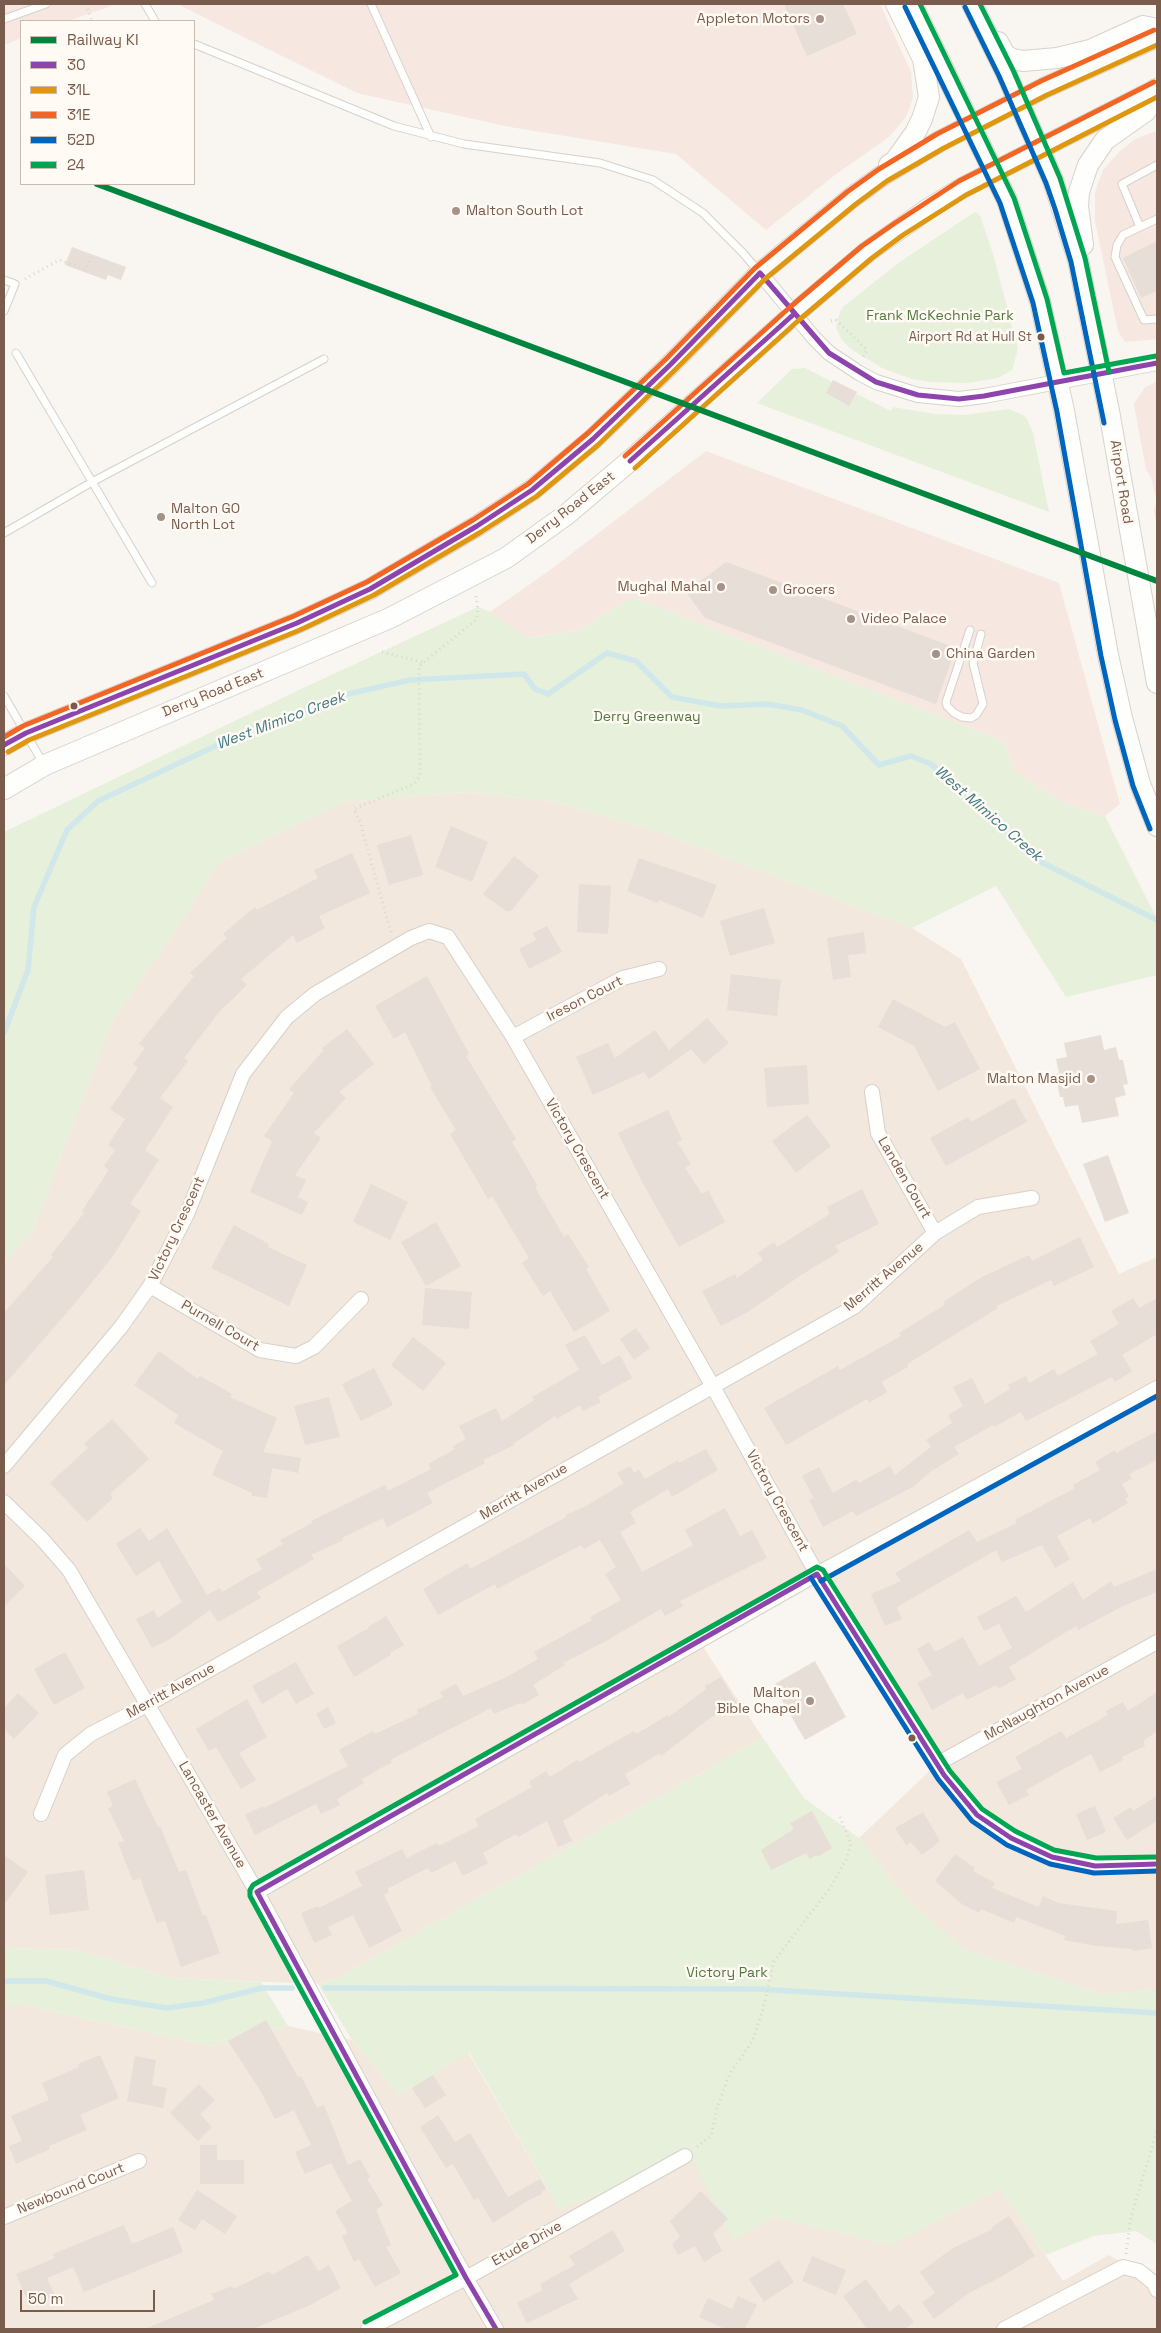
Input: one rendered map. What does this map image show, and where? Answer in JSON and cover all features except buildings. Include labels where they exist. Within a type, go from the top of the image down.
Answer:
[{"type":"main road","points":[[851,198],[854,190],[894,161],[914,133],[927,108],[929,97],[923,59],[896,4]]},
{"type":"main road","points":[[912,4],[1007,200],[1040,301],[1058,382],[1108,655],[1122,718],[1140,784],[1157,826]]},
{"type":"main road","name":"Airport Road","points":[[972,4],[1039,149],[1062,207],[1078,260],[1102,374],[1157,683]]},
{"type":"main road","points":[[978,4],[1005,55],[1024,60],[1057,58],[1078,54],[1142,26],[1157,29]]},
{"type":"main road","points":[[4,745],[26,733],[297,623],[370,589],[478,526],[532,490],[593,439],[671,364],[760,273],[851,198],[883,175],[972,125],[1018,101],[1157,37]]},
{"type":"main road","points":[[1078,260],[1084,251],[1078,206],[1079,192],[1088,165],[1106,140],[1146,112],[1157,90]]},
{"type":"main road","name":"Derry Road East","points":[[4,789],[45,766],[390,618],[473,577],[506,558],[566,515],[867,252],[962,188],[1157,90]]},
{"type":"street","points":[[760,273],[814,338],[845,365],[876,382],[918,396],[967,398],[1157,363]]},
{"type":"street","name":"Victory Crescent","points":[[4,1466],[122,1327],[150,1286],[187,1214],[243,1074],[288,1017],[315,994],[395,947],[429,931],[448,937],[513,1036],[712,1385],[817,1574],[937,1764],[977,1815],[1010,1838],[1052,1857],[1095,1866],[1157,1864]]},
{"type":"street","name":"Ireson Court","points":[[513,1036],[623,978],[659,969]]},
{"type":"street","name":"Landen Court","points":[[872,1092],[878,1133],[936,1233]]},
{"type":"street","name":"Merritt Avenue","points":[[41,1814],[65,1755],[91,1734],[147,1705],[712,1385],[854,1307],[936,1233],[978,1207],[1032,1198]]},
{"type":"street","name":"Purnell Court","points":[[150,1286],[260,1350],[296,1356],[314,1347],[361,1299]]},
{"type":"street","points":[[257,1892],[817,1574],[1157,1388]]},
{"type":"street","name":"Lancaster Avenue","points":[[4,1502],[42,1539],[69,1570],[257,1892],[466,2278],[496,2329]]},
{"type":"street","name":"McNaughton Avenue","points":[[937,1764],[1157,1642]]},
{"type":"street","name":"Etude Drive","points":[[368,2329],[466,2278],[685,2156]]},
{"type":"street","name":"Newbound Court","points":[[4,2217],[139,2161]]},
{"type":"street","points":[[1004,2329],[1123,2267],[1139,2271],[1154,2283],[1157,2290]]},
{"type":"lane","points":[[4,19],[46,4]]},
{"type":"lane","points":[[145,4],[153,20]]},
{"type":"lane","points":[[371,4],[430,137]]},
{"type":"lane","points":[[195,44],[394,126],[430,137],[600,162],[653,180],[703,213],[760,273]]},
{"type":"lane","points":[[1140,227],[1122,184],[1157,165]]},
{"type":"lane","points":[[1157,219],[1123,235],[1116,245],[1115,257],[1144,320],[1157,319]]},
{"type":"lane","points":[[4,280],[15,284],[4,311]]},
{"type":"lane","points":[[16,353],[152,583]]},
{"type":"lane","points":[[4,532],[92,482],[324,359]]},
{"type":"lane","points":[[970,630],[946,702],[947,706],[954,713],[962,717],[970,718],[976,715],[983,704],[973,663],[981,634]]},
{"type":"lane","points":[[4,696],[45,766]]},
{"type":"path","points":[[86,4],[92,20]]},
{"type":"path","points":[[15,284],[59,260],[86,269],[92,257]]},
{"type":"path","points":[[831,321],[836,320],[867,350],[861,359]]},
{"type":"path","points":[[395,947],[360,822],[354,809],[414,784],[420,776],[419,666],[476,620],[478,610],[473,577]]},
{"type":"path","points":[[382,652],[423,662]]},
{"type":"path","points":[[685,2156],[711,2136],[717,2108],[730,2073],[752,2042],[778,1954],[830,1888],[846,1860],[851,1844],[840,1817]]},
{"type":"path","points":[[1123,2267],[1131,2217],[1157,2131]]},
{"type":"shaded area","points":[[4,4],[117,4],[71,20],[20,20],[20,38],[4,45]]},
{"type":"shaded area","points":[[177,4],[880,4],[911,72],[913,98],[906,117],[889,137],[835,175],[766,230],[676,154],[510,127],[357,93]]},
{"type":"shaded area","points":[[1157,131],[1157,339],[1125,342],[1118,331],[1095,221],[1095,192],[1103,170],[1120,151],[1135,139]]},
{"type":"shaded area","points":[[1157,382],[1157,501],[1151,477],[1146,470],[1134,404],[1145,387]]},
{"type":"shaded area","points":[[706,451],[1059,583],[1120,804],[1105,816],[1063,802],[1015,772],[1004,741],[632,597],[581,630],[527,638],[490,612],[550,570]]},
{"type":"shaded area","points":[[1157,501],[1157,529],[1154,510]]},
{"type":"shaded area","points":[[467,792],[555,802],[659,832],[912,928],[961,959],[1119,1274],[1157,1257],[1157,1990],[1101,1994],[963,1949],[906,1898],[859,1838],[937,1764],[817,1574],[701,1644],[763,1738],[337,1978],[318,1984],[171,1978],[78,1950],[4,1948],[4,1264],[32,1232],[113,1019],[175,931],[219,862],[344,802]]},
{"type":"shaded area","points":[[4,2005],[22,2005],[212,2046],[288,2026],[352,2040],[399,2095],[468,2052],[560,2210],[691,2155],[774,2217],[891,2245],[1000,2188],[1063,2281],[1109,2255],[1151,2280],[1157,2292],[1157,2329],[4,2329]]},
{"type":"green space","name":"Frank McKechnie Park","points":[[975,212],[980,215],[993,254],[1018,349],[1012,370],[998,378],[968,383],[930,382],[912,379],[882,368],[851,349],[842,340],[836,328],[843,307],[897,264]]},
{"type":"green space","points":[[805,368],[891,411],[893,407],[935,414],[964,415],[1009,409],[1023,415],[1027,419],[1033,433],[1049,512],[757,403],[792,369]]},
{"type":"green space","name":"Derry Greenway","points":[[632,597],[1004,741],[1015,772],[1063,802],[1105,816],[1157,919],[1157,975],[1066,997],[996,886],[912,928],[659,832],[555,802],[467,792],[344,802],[219,862],[175,931],[113,1019],[32,1232],[4,1264],[4,832],[299,690],[478,607],[490,612],[528,638],[581,630]]},
{"type":"green space","name":"Victory Park","points":[[763,1738],[804,1798],[859,1838],[906,1898],[963,1949],[1101,1994],[1157,1990],[1157,2244],[1136,2231],[1093,2236],[1046,2255],[1000,2189],[891,2245],[774,2217],[733,2241],[690,2156],[560,2210],[469,2052],[399,2095],[352,2040],[318,1984],[337,1978]]},
{"type":"green space","points":[[4,1948],[78,1950],[171,1978],[261,1982],[288,2026],[212,2046],[22,2005],[4,2005]]},
{"type":"waterway","name":"West Mimico Creek","points":[[4,1033],[28,970],[34,907],[67,830],[98,801],[254,728],[291,717],[339,696],[410,680],[524,674],[535,689],[548,694],[607,653],[636,661],[672,697],[721,706],[767,704],[802,710],[842,726],[879,765],[911,756],[931,764],[1039,861],[1157,920]]},
{"type":"waterway","points":[[4,1981],[46,1981],[111,1999],[167,2008],[203,2003],[262,1988],[292,1988]]},
{"type":"waterway","points":[[325,1988],[757,1989],[1157,2013]]},
{"type":"rail line","name":"KI","points":[[100,185],[1157,581]]},
{"type":"transit line","name":"24","points":[[920,4],[1014,198],[1047,299],[1064,373],[1156,356]]},
{"type":"transit line","name":"24","points":[[980,4],[1013,70],[1060,178],[1085,258],[1109,372]]},
{"type":"transit line","name":"52D","points":[[905,7],[1000,203],[1033,303],[1057,412],[1101,656],[1115,720],[1133,786],[1150,829]]},
{"type":"transit line","name":"52D","points":[[965,7],[999,76],[1046,183],[1055,209],[1071,262],[1104,423]]},
{"type":"transit line","name":"31E","points":[[4,737],[23,726],[294,616],[367,582],[473,520],[528,484],[588,433],[666,359],[755,268],[847,192],[879,169],[937,134],[1041,81],[1154,30]]},
{"type":"transit line","name":"31L","points":[[8,752],[29,740],[300,630],[374,595],[481,532],[537,496],[598,445],[765,279],[887,181],[944,148],[1047,95],[1157,45]]},
{"type":"transit line","name":"31E","points":[[625,456],[789,308],[862,246],[959,181],[1154,82]]},
{"type":"transit line","name":"31L","points":[[635,468],[799,320],[872,258],[903,235],[966,195],[1157,97]]},
{"type":"transit line","name":"30","points":[[4,745],[26,733],[297,623],[370,589],[477,526],[532,490],[593,439],[671,364],[760,273],[829,353],[876,382],[918,395],[959,399],[984,396],[1157,363]]},
{"type":"transit line","name":"30","points":[[630,461],[794,314]]},
{"type":"transit line","name":"52D","points":[[821,1581],[1157,1396]]},
{"type":"transit line","name":"24","points":[[365,2322],[456,2275],[250,1896],[250,1890],[253,1885],[817,1567],[823,1570],[950,1771],[982,1809],[1015,1831],[1054,1850],[1096,1858],[1157,1857]]},
{"type":"transit line","name":"30","points":[[496,2329],[466,2278],[257,1892],[817,1574],[944,1775],[977,1815],[1011,1838],[1052,1857],[1095,1866],[1157,1864]]},
{"type":"transit line","name":"52D","points":[[811,1578],[938,1779],[972,1821],[1007,1845],[1050,1864],[1094,1873],[1157,1871]]},
{"type":"place","name":"Appleton Motors","points":[[820,19]]},
{"type":"place","name":"Malton South Lot","points":[[456,211]]},
{"type":"place","name":"Airport Rd at Hull St","points":[[1041,337]]},
{"type":"place","name":"Malton GO North Lot","points":[[161,517]]},
{"type":"place","name":"Mughal Mahal","points":[[721,587]]},
{"type":"place","name":"Grocers","points":[[773,590]]},
{"type":"place","name":"Video Palace","points":[[851,619]]},
{"type":"place","name":"China Garden","points":[[936,654]]},
{"type":"place","name":"Malton Masjid","points":[[1091,1079]]},
{"type":"place","name":"Malton Bible Chapel","points":[[810,1701]]}]
